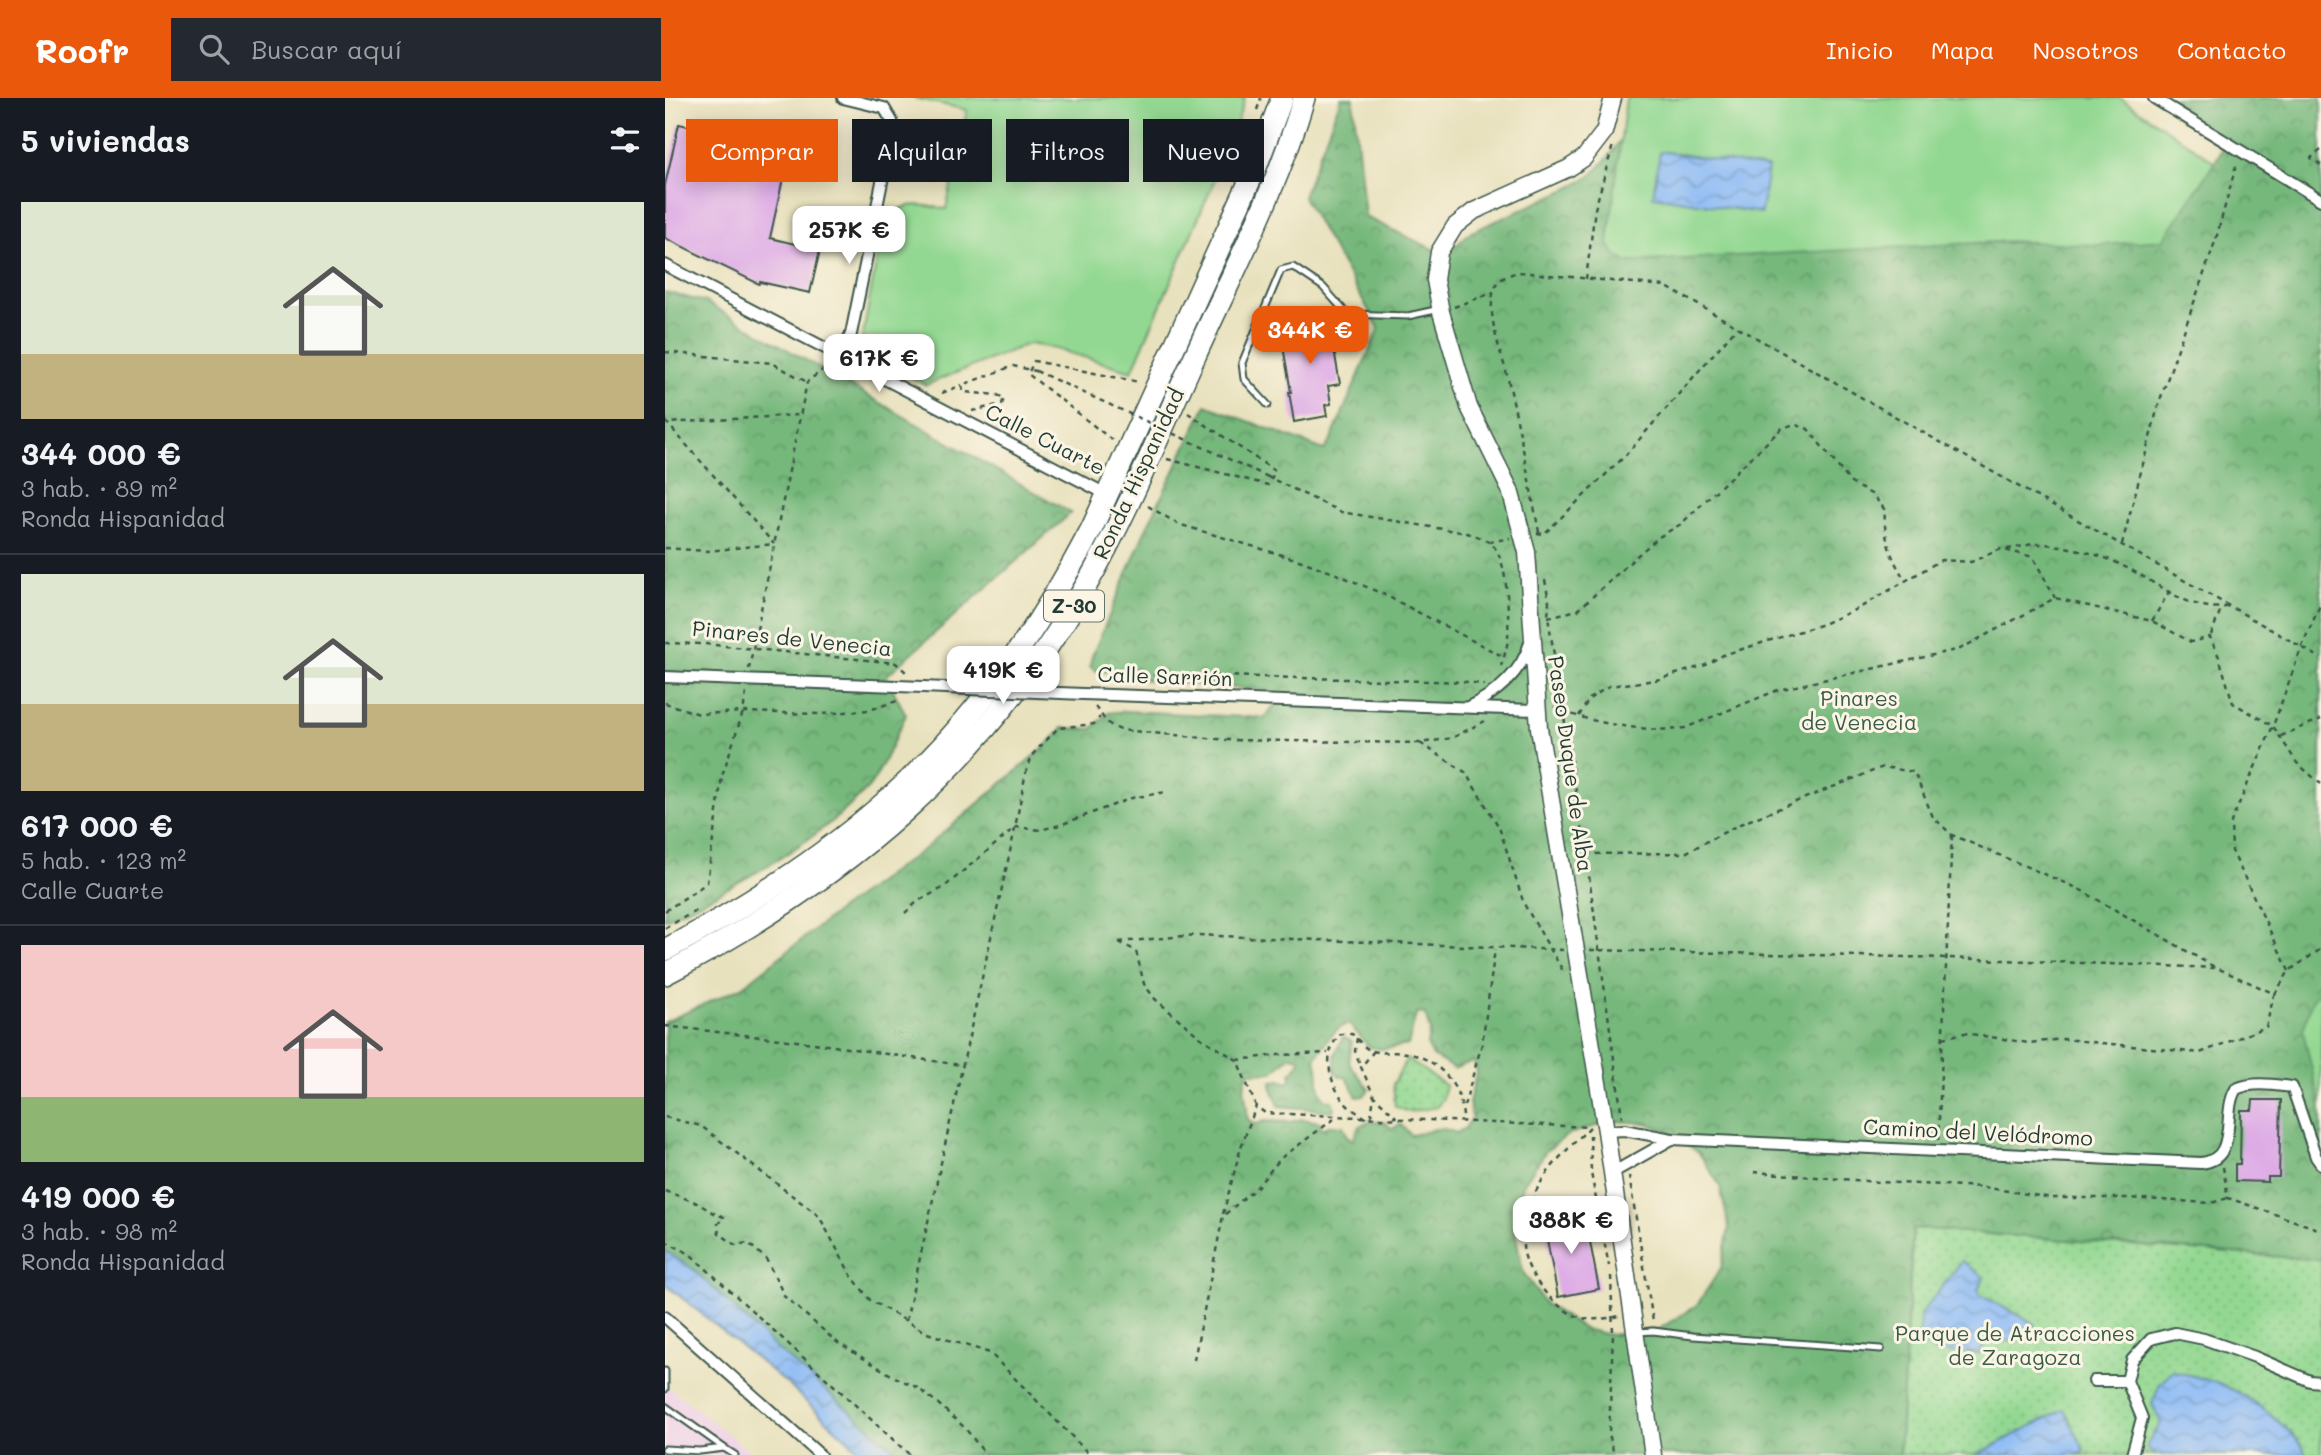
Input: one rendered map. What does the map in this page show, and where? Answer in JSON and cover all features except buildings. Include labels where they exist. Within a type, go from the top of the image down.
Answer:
[{"type":"highway","name":"Ronda Hispanidad","points":[[665,950],[741,908],[813,859],[878,809],[932,756],[978,704],[1034,629],[1065,580],[1108,495],[1256,167],[1282,98]]},
{"type":"highway","name":"Ronda Hispanidad","points":[[665,974],[754,925],[857,853],[930,790],[980,736],[1037,663],[1137,501],[1173,404],[1282,163],[1304,98]]},
{"type":"highway","points":[[1108,495],[1137,501]]},
{"type":"street","points":[[841,356],[851,334],[893,128],[884,107],[843,98]]},
{"type":"street","name":"Paseo Duque de Alba","points":[[1613,98],[1609,119],[1599,140],[1577,163],[1474,211],[1455,226],[1443,242],[1437,260],[1436,280],[1441,310],[1469,407],[1510,491],[1524,536],[1530,568],[1537,705],[1576,950],[1598,1129],[1612,1173],[1653,1455]]},
{"type":"street","points":[[2154,98],[2321,200]]},
{"type":"street","name":"Calle Cuarte","points":[[665,265],[1108,495]]},
{"type":"street","points":[[1466,709],[1498,688],[1519,667],[1533,633]]},
{"type":"street","name":"Calle Sarrión","points":[[665,677],[1466,709],[1504,709],[1537,705]]},
{"type":"street","points":[[2220,1154],[2227,1142],[2231,1101],[2236,1089],[2249,1085],[2292,1087],[2316,1157],[2321,1164]]},
{"type":"street","name":"Camino del Velódromo","points":[[1598,1129],[1624,1130],[1672,1139],[2201,1163],[2214,1160],[2220,1154]]},
{"type":"street","points":[[1612,1173],[1672,1139]]},
{"type":"street","points":[[665,1317],[820,1455]]},
{"type":"street","points":[[2132,1455],[2142,1418],[2127,1381],[2131,1360],[2151,1339],[2175,1333],[2226,1346],[2310,1381],[2321,1382]]},
{"type":"street","points":[[2094,1381],[2127,1381]]},
{"type":"lane","points":[[1268,405],[1244,379],[1242,363],[1281,270],[1293,267],[1323,287],[1347,314]]},
{"type":"lane","points":[[1333,320],[1347,314],[1408,316],[1441,310]]},
{"type":"lane","points":[[1635,1333],[1653,1331],[1881,1349]]},
{"type":"lane","points":[[665,1371],[665,1389]]},
{"type":"lane","points":[[665,1406],[734,1455]]},
{"type":"lane","points":[[665,1449],[700,1451],[724,1448]]},
{"type":"path","points":[[1586,279],[1595,209],[1613,143],[1609,119]]},
{"type":"path","points":[[2122,544],[2159,403],[2216,239],[2240,150]]},
{"type":"path","points":[[2321,150],[2311,158],[2321,165]]},
{"type":"path","points":[[1441,310],[1493,292],[1502,279],[1518,272],[1665,286],[2321,658]]},
{"type":"path","points":[[1489,542],[1544,534],[1624,457],[1737,327]]},
{"type":"path","points":[[665,352],[772,363],[807,382]]},
{"type":"path","points":[[665,911],[707,883],[722,776],[743,712],[752,649],[807,382],[841,356]]},
{"type":"path","points":[[1115,442],[1028,373],[1034,361],[1142,383]]},
{"type":"path","points":[[926,400],[1013,366],[1031,368],[1341,512],[1467,533],[1489,542],[1498,553],[1506,594],[1508,636],[1498,688],[1470,682],[1135,674],[1094,684]]},
{"type":"path","points":[[955,415],[1002,404],[1004,401],[1004,398],[997,395],[964,391],[962,386]]},
{"type":"path","points":[[1165,459],[1268,485],[1275,471],[1173,404]]},
{"type":"path","points":[[666,422],[800,415]]},
{"type":"path","points":[[666,422],[774,544]]},
{"type":"path","points":[[1548,617],[1578,610],[1659,537],[1681,524],[1781,429],[1794,424],[1808,429],[1851,483],[1873,495],[1885,510],[1883,531],[1896,566],[1906,581]]},
{"type":"path","points":[[1137,501],[1178,524],[1302,561],[1339,575],[1385,595],[1504,657]]},
{"type":"path","points":[[665,548],[707,551],[774,544]]},
{"type":"path","points":[[1579,716],[1589,699],[1609,687],[1656,680],[1706,665],[1723,655],[1823,624],[1861,607],[1941,560],[1971,562],[2001,549],[2035,544],[2078,550],[2122,565],[2190,604],[2221,609],[2232,606]]},
{"type":"path","points":[[2004,550],[2033,557],[2055,598]]},
{"type":"path","points":[[2152,621],[2169,590]]},
{"type":"path","points":[[1537,705],[1648,729],[1669,731],[1685,728],[1778,690],[1960,649],[2055,598],[2152,621],[2191,642],[2210,636]]},
{"type":"path","points":[[2289,971],[2232,851],[2231,822],[2273,726],[2321,603]]},
{"type":"path","points":[[2221,609],[2210,636],[2233,703],[2273,726],[2297,763],[2321,784]]},
{"type":"path","name":"Pinares de Venecia","points":[[665,643],[896,663],[912,677]]},
{"type":"path","points":[[665,704],[699,715],[743,712],[834,713],[869,710],[910,697]]},
{"type":"path","points":[[906,1321],[1026,772],[1033,754],[1058,728],[1094,724],[1100,718],[1100,712],[1093,704]]},
{"type":"path","points":[[1100,718],[1108,725],[1121,730],[1228,740],[1420,743],[1453,738],[1504,709]]},
{"type":"path","points":[[1565,713],[1624,1130]]},
{"type":"path","points":[[2281,736],[2321,719]]},
{"type":"path","points":[[1420,743],[1465,772],[1499,827],[1524,904],[1564,973]]},
{"type":"path","points":[[1586,854],[1685,853],[1740,824],[1884,767],[1914,772],[1933,817],[1952,835],[2079,889],[2217,968],[2275,994]]},
{"type":"path","points":[[905,913],[918,901],[943,888],[1016,827],[1039,830],[1132,798],[1166,792]]},
{"type":"path","points":[[1937,1150],[1952,835]]},
{"type":"path","points":[[665,928],[702,908]]},
{"type":"path","points":[[1598,1129],[1265,1113],[1256,1106],[1237,1060],[1201,1038],[1155,999],[1144,985],[1136,951],[1119,942],[1196,935],[1551,951],[1948,958],[2217,968]]},
{"type":"path","points":[[1463,1122],[1464,1106],[1482,1044],[1495,948]]},
{"type":"path","points":[[1943,1038],[1965,1033],[2029,1043],[2063,1039],[2200,1053],[2266,1027],[2275,994],[2289,971],[2321,949]]},
{"type":"path","points":[[665,1026],[814,1043],[961,1065]]},
{"type":"path","points":[[1366,1118],[1348,1105],[1331,1077],[1329,1053],[1334,1041],[1341,1034],[1352,1034],[1365,1047],[1374,1051],[1405,1052],[1435,1064],[1454,1086],[1464,1106]]},
{"type":"path","points":[[1357,1038],[1355,1051],[1374,1097],[1399,1119]]},
{"type":"path","points":[[1361,1067],[1374,1051]]},
{"type":"path","points":[[1237,1060],[1329,1053]]},
{"type":"path","points":[[1371,1118],[1374,1097]]},
{"type":"path","points":[[1194,1360],[1223,1216],[1241,1147],[1256,1106]]},
{"type":"path","points":[[1223,1216],[1256,1188],[1281,1158],[1338,1116]]},
{"type":"path","points":[[665,1117],[701,1126],[820,1216],[851,1275],[870,1300],[927,1333],[990,1353],[1090,1455]]},
{"type":"path","points":[[1598,1129],[1591,1172],[1611,1275],[1613,1317],[1609,1433],[1614,1455]]},
{"type":"path","points":[[1598,1129],[1554,1162],[1541,1182],[1532,1200],[1523,1247],[1528,1264],[1549,1298],[1570,1313],[1587,1319],[1632,1315]]},
{"type":"path","points":[[2220,1154],[2228,1198]]},
{"type":"path","points":[[1627,1164],[1653,1331]]},
{"type":"path","points":[[1754,1172],[1983,1187],[2052,1198],[2127,1198],[2211,1203],[2228,1198],[2321,1230]]},
{"type":"path","points":[[665,1191],[724,1217],[717,1225],[719,1233],[735,1245],[748,1243],[766,1259],[785,1297],[838,1343],[935,1401],[965,1428],[986,1455]]},
{"type":"path","points":[[665,1241],[690,1254],[910,1455]]},
{"type":"shaded area","points":[[665,1384],[676,1393],[754,1455],[665,1455]]},
{"type":"green space","points":[[914,98],[1245,98],[1238,119],[1143,119],[1143,182],[1214,182],[1132,371],[1049,347],[1028,344],[926,385],[860,351],[882,231],[894,213],[916,205],[946,209],[952,182],[992,182],[992,119],[965,119],[967,110]]},
{"type":"green space","name":"Pinares de Venecia","points":[[1341,98],[1353,98],[1365,217],[1439,252],[1458,244],[1469,233],[1570,188],[1593,174],[1623,136],[1609,232],[1611,249],[2162,240],[2226,142],[2154,98],[2321,98],[2321,1260],[1913,1228],[1899,1455],[901,1455],[776,1348],[693,1269],[665,1251],[665,1022],[742,987],[838,911],[924,849],[1044,748],[1063,728],[1092,729],[1108,713],[1126,711],[1265,718],[1275,704],[1271,691],[1140,679],[1138,668],[1118,672],[1095,671],[1090,666],[1146,529],[1206,405],[1324,450],[1331,440],[1379,328],[1303,197]],"holes":[[[1418,1013],[1425,1014],[1430,1030],[1427,1044],[1433,1056],[1454,1069],[1473,1061],[1477,1070],[1469,1103],[1472,1118],[1465,1128],[1456,1133],[1437,1129],[1411,1135],[1400,1124],[1392,1129],[1385,1122],[1370,1122],[1359,1126],[1353,1140],[1348,1137],[1343,1126],[1331,1125],[1322,1129],[1320,1122],[1301,1119],[1290,1122],[1264,1121],[1258,1124],[1251,1123],[1247,1117],[1244,1085],[1248,1073],[1273,1072],[1290,1056],[1301,1060],[1291,1073],[1291,1080],[1287,1083],[1281,1080],[1272,1081],[1271,1086],[1279,1106],[1333,1111],[1332,1101],[1325,1100],[1320,1090],[1315,1058],[1334,1032],[1349,1024],[1369,1047],[1382,1049],[1408,1045]],[[1612,1121],[1646,1123],[1668,1131],[1699,1153],[1720,1186],[1729,1227],[1721,1268],[1697,1305],[1659,1329],[1610,1335],[1584,1329],[1545,1304],[1523,1272],[1514,1226],[1523,1185],[1546,1151],[1569,1134]]]},
{"type":"green space","points":[[1626,98],[2120,98],[2215,162],[2163,240],[2099,245],[2012,241],[1627,262],[1615,254],[1608,244]]},
{"type":"green space","points":[[665,292],[705,302],[1071,513],[886,676],[906,715],[869,787],[800,845],[746,878],[665,919]]},
{"type":"green space","points":[[2321,990],[2321,1109],[2303,1031],[2312,1000]]},
{"type":"green space","points":[[1343,1037],[1352,1041],[1349,1063],[1369,1089],[1364,1096],[1357,1097],[1347,1078],[1335,1072],[1335,1054]]},
{"type":"green space","points":[[1407,1059],[1445,1085],[1443,1098],[1437,1107],[1409,1112],[1395,1106],[1393,1084]]},
{"type":"green space","name":"Parque de Atracciones de Zaragoza","points":[[1913,1228],[2321,1260],[2321,1455],[1899,1455]]},
{"type":"water","points":[[1660,151],[1768,168],[1761,213],[1653,196]]},
{"type":"water","points":[[665,1251],[693,1269],[776,1348],[901,1455],[864,1455],[785,1382],[665,1284]]},
{"type":"water","points":[[1962,1261],[1984,1277],[1978,1290],[1980,1295],[2035,1324],[2032,1336],[2018,1334],[2016,1341],[1984,1341],[1981,1354],[1933,1351],[1920,1339],[1920,1315]]},
{"type":"water","points":[[2172,1371],[2215,1383],[2247,1398],[2287,1430],[2306,1455],[2157,1455],[2147,1449],[2161,1423],[2152,1404],[2160,1384]]},
{"type":"water","points":[[2064,1409],[2085,1451],[2078,1455],[1976,1455]]}]
